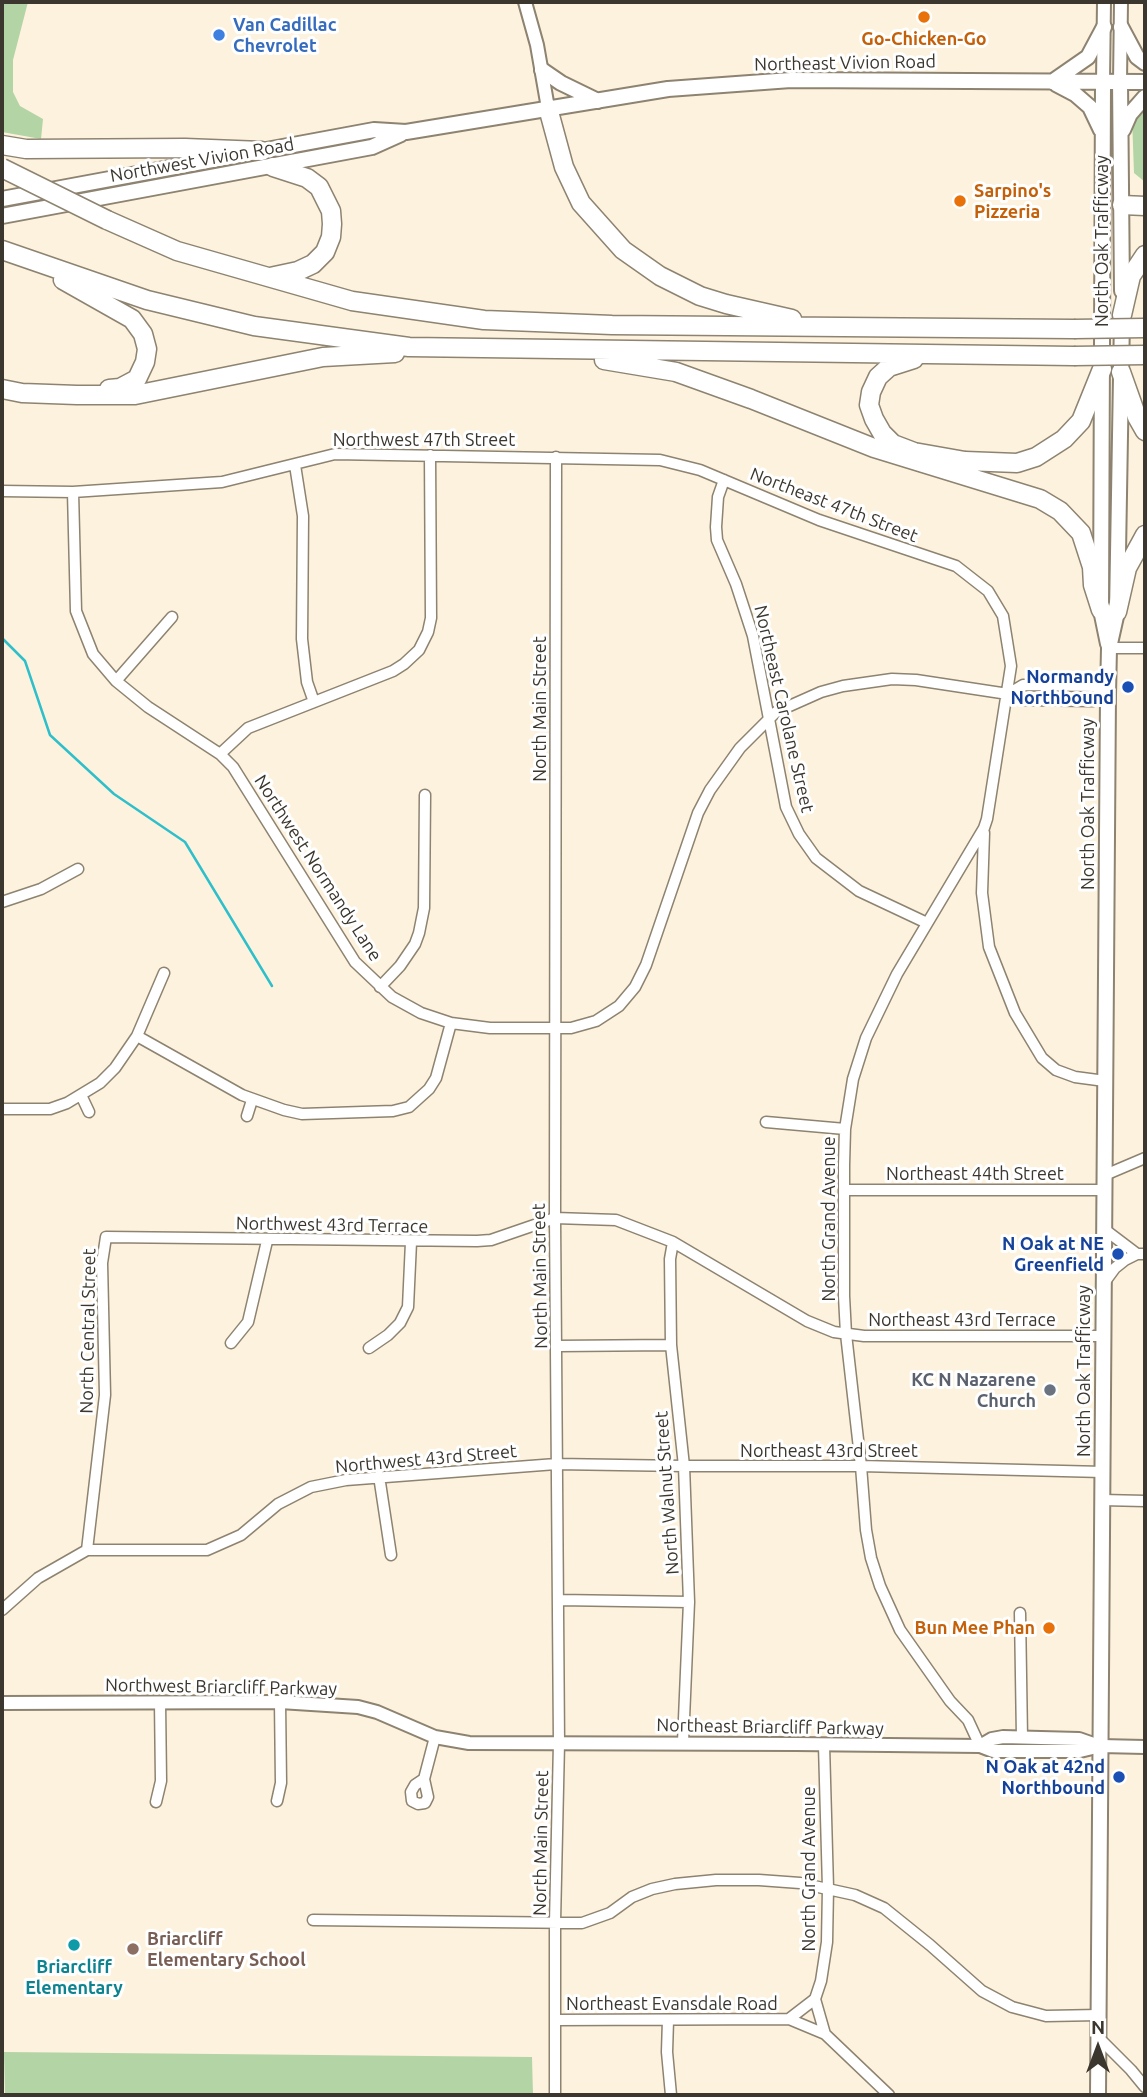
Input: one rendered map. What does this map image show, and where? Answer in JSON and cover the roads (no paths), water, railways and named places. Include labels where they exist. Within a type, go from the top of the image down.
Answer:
[{"type":"highway","points":[[548,108],[564,167],[581,204],[610,238],[638,261],[660,276],[700,296],[827,326]]},
{"type":"highway","points":[[2,145],[26,149],[185,148],[262,151]]},
{"type":"highway","points":[[265,278],[298,271],[313,264],[325,252],[331,237],[332,224],[331,211],[319,187],[307,178],[273,167]]},
{"type":"highway","points":[[2,168],[177,251],[352,301],[484,320],[612,325],[1145,328]]},
{"type":"highway","points":[[1122,205],[1145,206]]},
{"type":"highway","points":[[2,250],[147,300],[254,326],[409,347],[570,351],[1145,355]]},
{"type":"highway","points":[[1122,315],[1131,276],[1145,255]]},
{"type":"highway","points":[[2,383],[55,389],[120,388],[136,379],[145,362],[147,349],[143,334],[132,319],[30,261]]},
{"type":"highway","points":[[2,389],[63,395],[135,395],[323,357],[468,349]]},
{"type":"highway","points":[[570,351],[597,359],[676,372],[874,449],[1040,499],[1060,511],[1081,533],[1092,567],[1093,585],[1109,611]]},
{"type":"highway","points":[[942,353],[898,362],[889,367],[878,377],[869,405],[882,433],[894,444],[914,452],[965,461],[1017,463],[1036,457],[1064,439],[1081,421],[1102,369]]},
{"type":"highway","points":[[1121,372],[1145,431]]},
{"type":"highway","points":[[1109,611],[1145,535]]},
{"type":"main road","points":[[525,2],[537,45],[548,108]]},
{"type":"main road","name":"North Oak Trafficway","points":[[1098,2095],[1109,648],[1102,369],[1104,2]]},
{"type":"main road","name":"North Oak Trafficway","points":[[1109,611],[1123,278],[1121,2]]},
{"type":"main road","points":[[1103,135],[1090,107],[1075,94],[1052,82],[1088,57],[1104,27]]},
{"type":"main road","points":[[1121,27],[1137,57],[1145,63]]},
{"type":"main road","points":[[542,69],[561,83],[598,101]]},
{"type":"main road","name":"Northeast Vivion Road","points":[[548,108],[668,89],[791,80],[1145,82]]},
{"type":"main road","points":[[1103,82],[1114,116],[1113,254],[1123,278]]},
{"type":"main road","points":[[1121,135],[1130,114],[1145,97]]},
{"type":"main road","name":"Northwest Vivion Road","points":[[2,199],[373,130],[406,132],[548,108]]},
{"type":"main road","name":"Northwest Vivion Road","points":[[2,216],[372,147],[406,132]]},
{"type":"main road","name":"Northwest Briarcliff Parkway","points":[[2,1703],[280,1702],[358,1707],[377,1712],[435,1737],[469,1743],[559,1743]]},
{"type":"main road","name":"Northeast Briarcliff Parkway","points":[[980,1746],[992,1739],[1023,1738],[1079,1739],[1101,1746]]},
{"type":"main road","name":"Northeast Briarcliff Parkway","points":[[559,1743],[980,1746],[993,1751],[1080,1751],[1101,1746]]},
{"type":"main road","points":[[1101,1746],[1145,1747]]},
{"type":"street","name":"Northwest 47th Street","points":[[2,491],[73,492],[222,482],[334,454],[556,457]]},
{"type":"street","points":[[220,754],[248,728],[399,668],[410,660],[423,644],[430,625],[431,611],[430,455]]},
{"type":"street","name":"Northeast 47th Street","points":[[556,457],[660,460],[694,467],[819,520],[956,566],[988,592],[1003,617],[1011,666],[1008,694]]},
{"type":"street","name":"North Main Street","points":[[555,2095],[559,1743],[555,1218],[556,457]]},
{"type":"street","points":[[295,465],[303,516],[302,639],[307,682],[314,702]]},
{"type":"street","name":"Northeast Carolane Street","points":[[724,480],[718,497],[717,540],[748,615],[786,807],[811,854],[859,891],[927,923]]},
{"type":"street","name":"Northwest Normandy Lane","points":[[73,492],[76,611],[93,654],[116,681],[148,707],[220,754],[233,767],[355,962],[380,987],[406,1006],[451,1023],[490,1028],[571,1028],[596,1021],[619,1006],[635,987],[646,965],[698,813],[724,769],[756,730],[779,710],[821,692],[892,679],[916,680],[1008,694],[1024,699],[1093,701],[1108,695]]},
{"type":"street","points":[[116,681],[172,617]]},
{"type":"street","points":[[1109,648],[1145,648]]},
{"type":"street","points":[[1008,694],[1023,685],[1094,686],[1108,695]]},
{"type":"street","name":"North Grand Avenue","points":[[980,1746],[968,1720],[950,1701],[916,1654],[890,1610],[880,1586],[867,1539],[846,1334],[845,1129],[853,1079],[866,1038],[897,974],[984,828],[1008,694]]},
{"type":"street","points":[[765,705],[779,710]]},
{"type":"street","points":[[756,730],[772,736]]},
{"type":"street","points":[[380,987],[400,966],[415,944],[424,908],[425,795]]},
{"type":"street","points":[[984,828],[982,893],[989,947],[1004,989],[1042,1058],[1056,1070],[1075,1077],[1105,1081]]},
{"type":"street","points":[[966,858],[982,862]]},
{"type":"street","points":[[2,902],[41,889],[78,869]]},
{"type":"street","points":[[2,1109],[50,1109],[81,1096],[94,1087],[115,1068],[137,1036],[164,973]]},
{"type":"street","points":[[137,1036],[252,1100],[302,1114],[403,1110],[425,1094],[436,1077],[451,1023]]},
{"type":"street","points":[[81,1096],[89,1112]]},
{"type":"street","points":[[247,1116],[252,1100]]},
{"type":"street","points":[[766,1122],[845,1129]]},
{"type":"street","name":"Northeast 44th Street","points":[[845,1190],[1105,1183],[1145,1158]]},
{"type":"street","name":"Northwest 43rd Terrace","points":[[106,1237],[267,1241],[491,1240],[555,1218]]},
{"type":"street","name":"Northeast 43rd Terrace","points":[[555,1218],[616,1220],[673,1242],[807,1321],[834,1332],[1103,1336]]},
{"type":"street","points":[[1104,1229],[1141,1254],[1115,1268],[1104,1284]]},
{"type":"street","name":"North Central Street","points":[[87,1550],[105,1395],[102,1263],[106,1237]]},
{"type":"street","points":[[231,1343],[248,1322],[267,1241]]},
{"type":"street","points":[[369,1348],[400,1323],[408,1307],[411,1242]]},
{"type":"street","name":"North Walnut Street","points":[[673,1242],[670,1259],[671,1345],[684,1466],[690,1602],[683,1742]]},
{"type":"street","points":[[558,1346],[671,1345]]},
{"type":"street","name":"Northwest 43rd Street","points":[[87,1550],[207,1550],[242,1535],[278,1504],[312,1487],[346,1480],[556,1464]]},
{"type":"street","name":"Northeast 43rd Street","points":[[556,1464],[861,1465],[1102,1472]]},
{"type":"street","points":[[379,1476],[391,1555]]},
{"type":"street","points":[[1102,1500],[1145,1501]]},
{"type":"street","points":[[2,1610],[38,1578],[87,1550]]},
{"type":"street","points":[[559,1600],[690,1602]]},
{"type":"street","points":[[1020,1613],[1023,1738]]},
{"type":"street","points":[[156,1802],[161,1781],[160,1702]]},
{"type":"street","points":[[278,1801],[281,1783],[280,1702]]},
{"type":"street","points":[[424,1779],[435,1737]]},
{"type":"street","name":"North Grand Avenue","points":[[815,1999],[821,1982],[827,1942],[824,1745]]},
{"type":"street","points":[[313,1920],[582,1923],[610,1913],[632,1898],[652,1889],[675,1884],[759,1880],[828,1888],[855,1895],[884,1908],[982,1990],[1012,2007],[1046,2015],[1099,2015]]},
{"type":"street","points":[[825,2034],[815,1999],[789,2019],[825,2034],[889,2095]]},
{"type":"street","name":"Northeast Evansdale Road","points":[[555,2020],[789,2019]]},
{"type":"street","points":[[668,2020],[667,2052],[671,2095]]},
{"type":"street","points":[[1099,2038],[1145,2087]]},
{"type":"waterway","points":[[2,638],[25,661],[50,735],[114,794],[185,842],[272,986]]},
{"type":"place","name":"Go-Chicken-Go","points":[[924,17]]},
{"type":"place","name":"Van Cadillac Chevrolet","points":[[219,35]]},
{"type":"place","name":"Sarpino's Pizzeria","points":[[960,201]]},
{"type":"place","name":"Normandy Northbound","points":[[1128,687]]},
{"type":"place","name":"N Oak at NE Greenfield","points":[[1118,1254]]},
{"type":"place","name":"KC N Nazarene Church","points":[[1050,1390]]},
{"type":"place","name":"Bun Mee Phan","points":[[1049,1628]]},
{"type":"place","name":"N Oak at 42nd Northbound","points":[[1119,1777]]},
{"type":"place","name":"Briarcliff Elementary","points":[[74,1945]]},
{"type":"place","name":"Briarcliff Elementary School","points":[[133,1949]]}]
